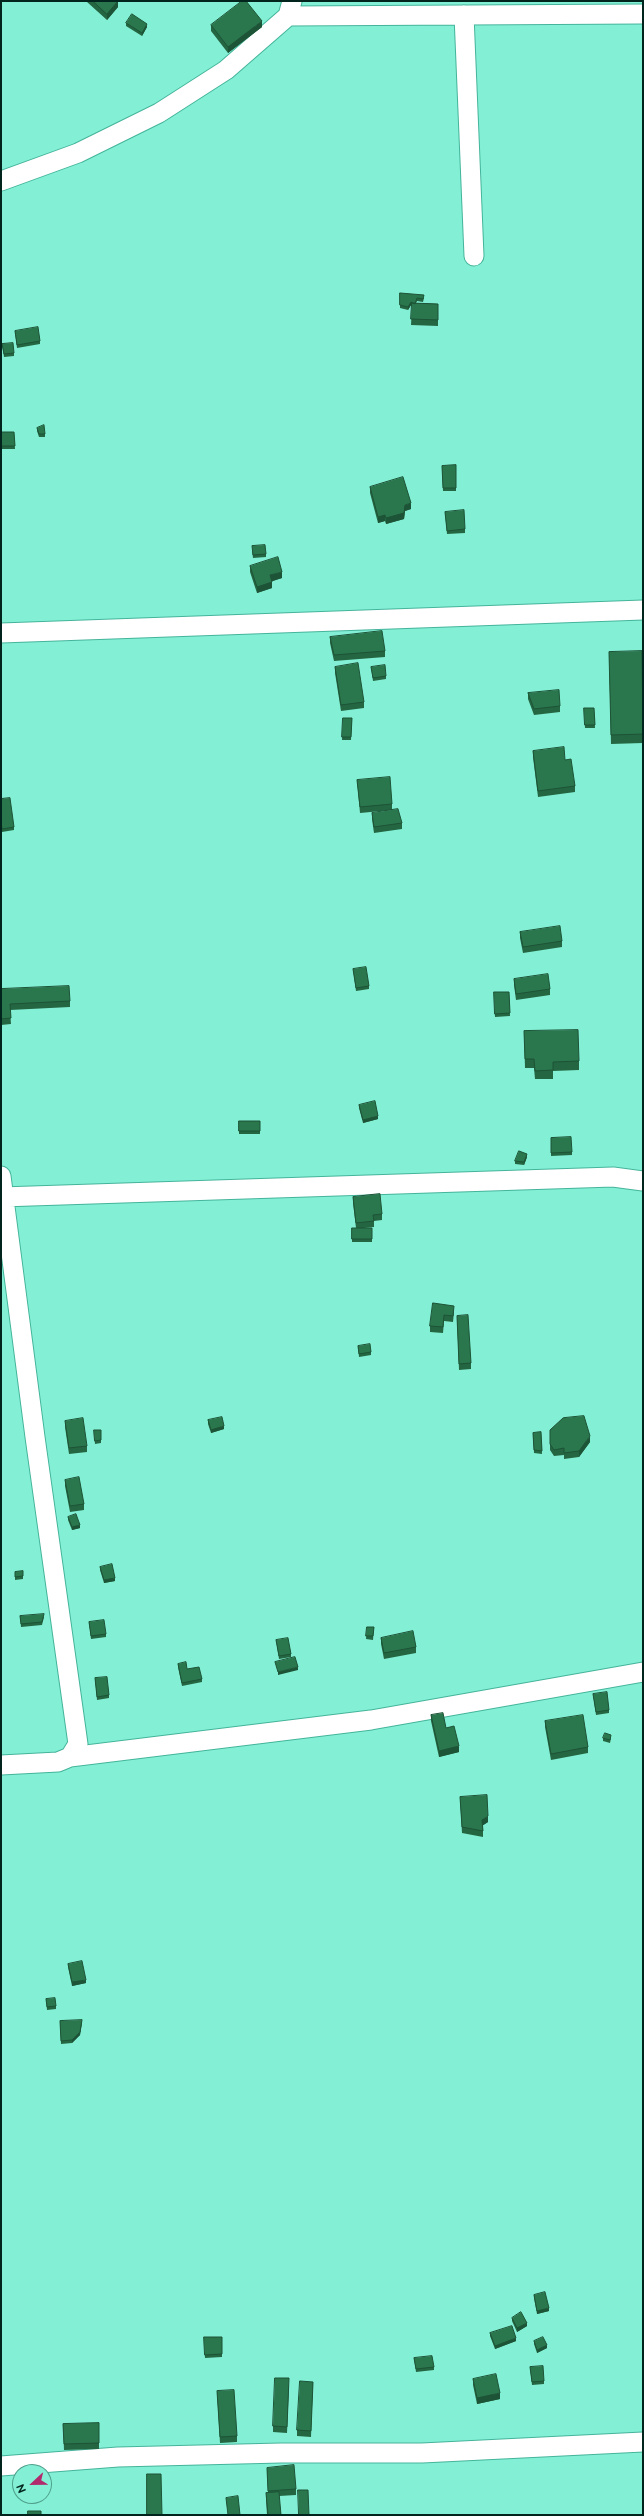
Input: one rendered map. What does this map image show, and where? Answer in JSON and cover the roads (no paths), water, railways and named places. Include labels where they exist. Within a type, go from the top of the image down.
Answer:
[{"type":"street","points":[[1,181],[78,153],[159,113],[226,70],[290,9],[464,15],[643,14]]},
{"type":"street","points":[[464,15],[474,256]]},
{"type":"street","points":[[1,633],[643,610]]},
{"type":"street","points":[[1,1176],[2,1197],[78,1744],[70,1756]]},
{"type":"street","points":[[2,1197],[613,1177],[643,1181]]},
{"type":"street","points":[[1,1765],[58,1762],[70,1756],[371,1720],[643,1672]]},
{"type":"street","points":[[1,2466],[118,2457],[281,2453],[422,2453],[643,2442]]}]
